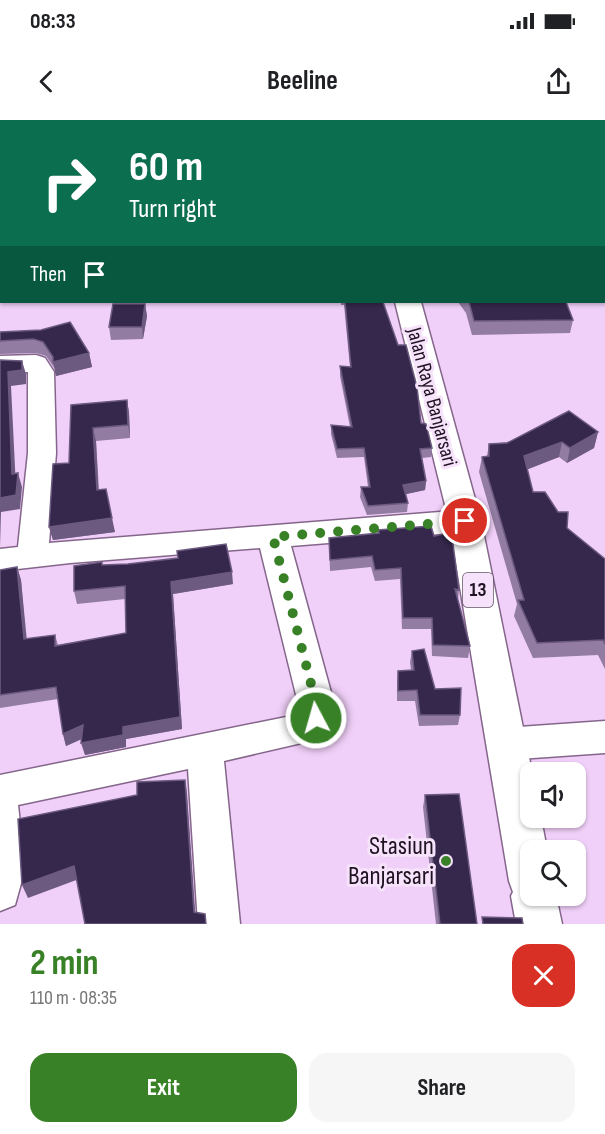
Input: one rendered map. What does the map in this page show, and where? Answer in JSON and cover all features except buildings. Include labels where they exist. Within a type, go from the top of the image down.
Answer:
[{"type":"highway","name":"Jalan Raya Banjarsari","points":[[408,303],[465,521],[523,840]]},
{"type":"highway","points":[[536,906],[539,924]]},
{"type":"street","points":[[0,364],[36,363],[41,372],[42,453],[32,557]]},
{"type":"street","points":[[0,560],[465,521]]},
{"type":"street","points":[[0,792],[306,728],[316,718],[317,707],[273,537]]},
{"type":"street","points":[[505,744],[605,737]]},
{"type":"street","points":[[209,750],[219,924]]},
{"type":"street","points":[[0,807],[5,869],[0,891]]},
{"type":"place","name":"Stasiun Banjarsari","points":[[446,861]]},
{"type":"route","points":[[316,718],[317,707],[273,537],[465,521]]}]
